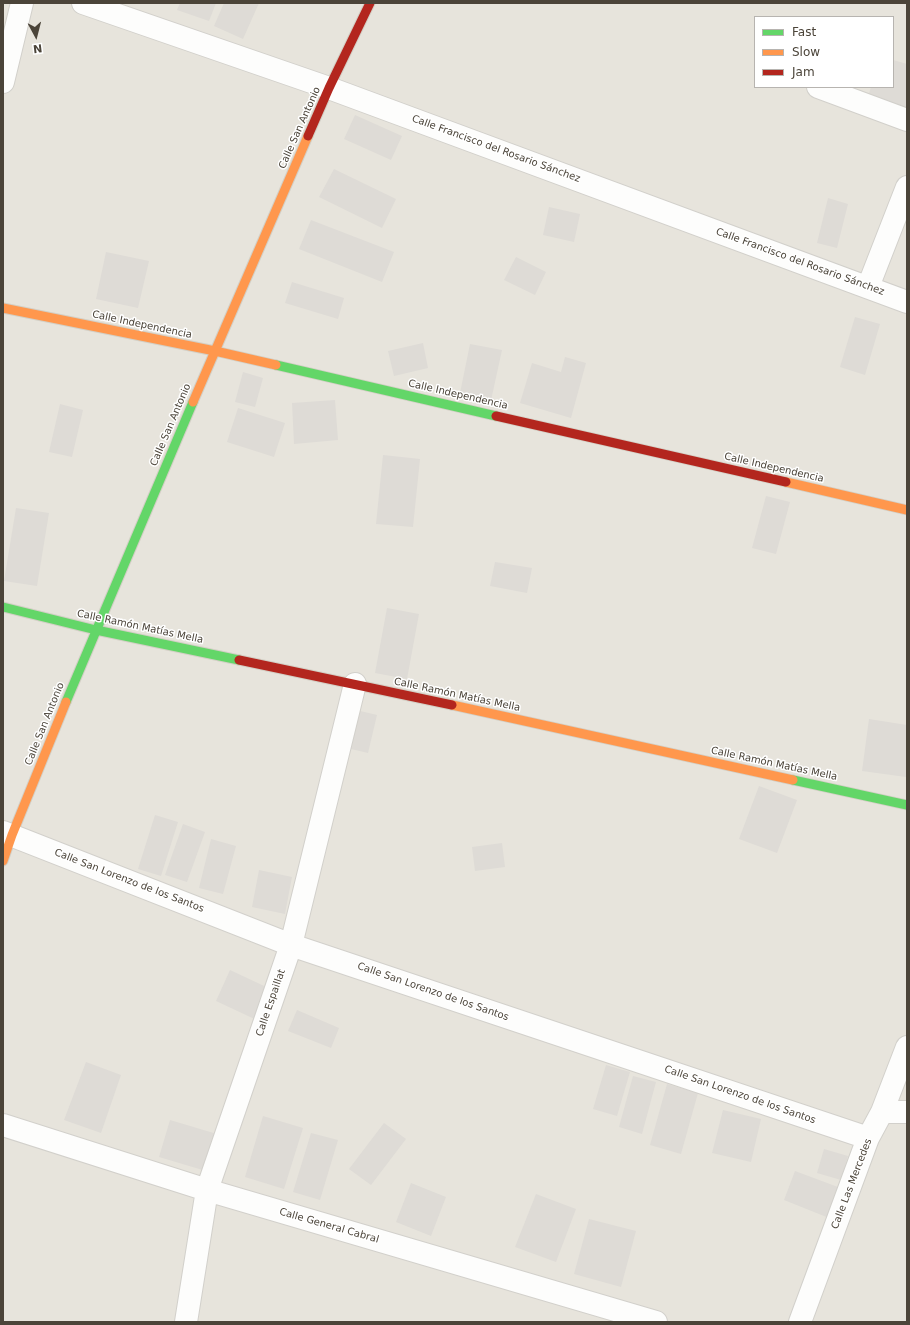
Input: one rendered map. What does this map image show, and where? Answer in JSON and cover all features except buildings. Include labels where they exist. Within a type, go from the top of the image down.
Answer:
[{"type":"street","points":[[3,82],[22,3]]},
{"type":"street","name":"Calle Francisco del Rosario Sánchez","points":[[83,3],[330,88],[907,302]]},
{"type":"street","name":"Calle San Antonio","points":[[3,861],[7,834],[215,351],[330,88],[370,3]]},
{"type":"street","points":[[821,88],[907,120]]},
{"type":"street","points":[[868,287],[907,187]]},
{"type":"street","name":"Calle Independencia","points":[[3,308],[215,351],[907,510]]},
{"type":"street","name":"Calle Ramón Matías Mella","points":[[3,607],[96,630],[355,684],[907,805]]},
{"type":"street","name":"Calle Espaillat","points":[[186,1322],[207,1190],[291,945],[355,684]]},
{"type":"street","name":"Calle San Lorenzo de los Santos","points":[[7,834],[291,945],[868,1138]]},
{"type":"street","name":"Calle Las Mercedes","points":[[800,1322],[868,1138],[882,1112],[907,1047]]},
{"type":"street","points":[[882,1112],[907,1112]]},
{"type":"street","name":"Calle General Cabral","points":[[3,1125],[207,1190],[656,1322]]},
{"type":"shaded area","points":[[3,3],[907,3],[907,1322],[3,1322]]},
{"type":"traffic: fast","points":[[276,365],[496,416]]},
{"type":"traffic: fast","points":[[66,702],[193,402]]},
{"type":"traffic: fast","points":[[3,607],[96,630],[239,660]]},
{"type":"traffic: fast","points":[[793,780],[907,805]]},
{"type":"traffic: slow","points":[[193,402],[308,136]]},
{"type":"traffic: slow","points":[[3,308],[215,351],[276,365]]},
{"type":"traffic: slow","points":[[786,482],[907,510]]},
{"type":"traffic: slow","points":[[3,861],[12,835],[66,702]]},
{"type":"traffic: slow","points":[[452,705],[793,780]]},
{"type":"traffic: jam","points":[[308,136],[329,88],[370,3]]},
{"type":"traffic: jam","points":[[496,416],[786,482]]},
{"type":"traffic: jam","points":[[239,660],[452,705]]}]
